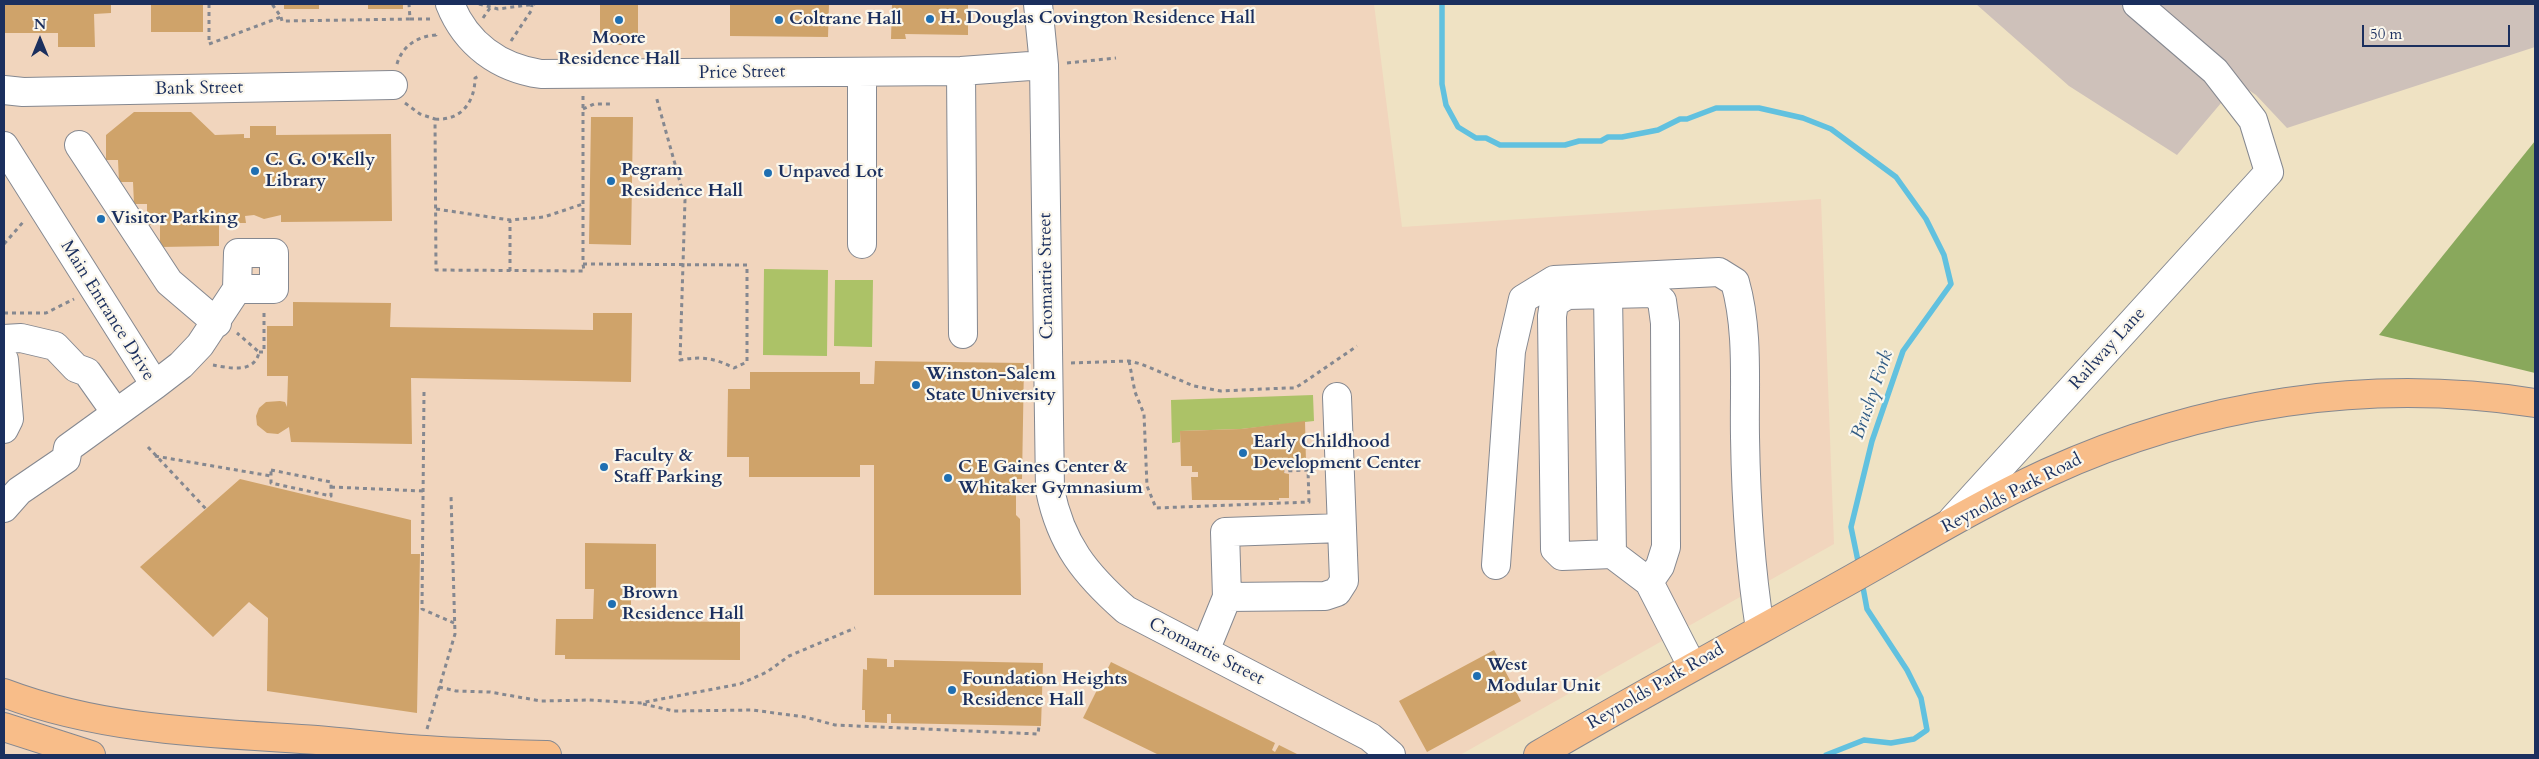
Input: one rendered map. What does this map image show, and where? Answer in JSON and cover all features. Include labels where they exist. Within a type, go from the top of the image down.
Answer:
[{"type":"main road","name":"Reynolds Park Road","points":[[1538,755],[1692,666],[1907,550],[1947,526],[2046,474],[2100,451],[2212,415],[2308,399],[2382,392],[2451,394],[2535,402]]},
{"type":"main road","points":[[4,693],[30,703],[111,722],[196,733],[319,740],[427,750],[547,755]]},
{"type":"main road","points":[[4,726],[91,755]]},
{"type":"street","name":"Cromartie Street","points":[[1038,4],[1044,64],[1050,490],[1055,515],[1074,554],[1098,586],[1133,614],[1370,737],[1391,755]]},
{"type":"street","name":"Railway Lane","points":[[1947,526],[2269,172],[2253,120],[2215,71],[2137,4]]},
{"type":"street","name":"Price Street","points":[[443,11],[467,32],[480,48],[498,60],[523,71],[541,74],[661,82],[862,72],[968,71],[1044,64]]},
{"type":"street","points":[[964,334],[968,71]]},
{"type":"street","points":[[862,72],[862,244]]},
{"type":"street","name":"Bank Street","points":[[4,90],[23,92],[393,85]]},
{"type":"street","points":[[79,145],[169,282],[225,326]]},
{"type":"street","name":"Main Entrance Drive","points":[[4,146],[155,385],[68,448],[58,446],[23,473],[19,491],[4,508]]},
{"type":"street","points":[[1496,565],[1511,351],[1523,299],[1554,280],[1719,272],[1735,282],[1743,310],[1745,467],[1750,569],[1760,629]]},
{"type":"street","points":[[155,385],[181,365],[200,345],[225,326],[237,289]]},
{"type":"street","points":[[1649,582],[1660,566],[1666,547],[1665,323],[1662,301],[1653,293],[1567,295],[1554,303],[1552,316],[1555,548],[1562,556],[1612,554],[1649,582],[1692,666]]},
{"type":"street","points":[[1608,294],[1612,554]]},
{"type":"street","points":[[4,339],[21,338],[55,346],[76,368],[88,372],[110,418]]},
{"type":"street","points":[[4,360],[6,402],[9,419],[4,429]]},
{"type":"street","points":[[1227,597],[1325,596],[1336,592],[1344,581],[1337,397]]},
{"type":"street","points":[[1205,651],[1227,597],[1225,532],[1342,528]]},
{"type":"path","points":[[209,4],[209,44],[281,17]]},
{"type":"path","points":[[272,4],[282,21],[410,19],[443,11]]},
{"type":"path","points":[[409,4],[410,19]]},
{"type":"path","points":[[479,4],[490,8],[504,9],[534,5],[532,11],[498,60]]},
{"type":"path","points":[[484,17],[490,8]]},
{"type":"path","points":[[436,27],[436,35],[420,38],[405,48],[398,60],[393,85],[398,95],[410,109],[435,119],[442,119],[458,114],[467,107],[475,92],[476,78]]},
{"type":"path","points":[[1044,64],[1116,58]]},
{"type":"path","points":[[583,264],[684,265],[747,266],[746,362],[734,368],[717,359],[706,357],[680,360],[684,265],[685,200],[661,82]]},
{"type":"path","points":[[435,119],[436,270],[584,271],[583,93]]},
{"type":"path","points":[[583,108],[594,104],[613,104]]},
{"type":"path","points":[[436,209],[510,220],[544,216],[583,204]]},
{"type":"path","points":[[4,244],[24,220],[29,228]]},
{"type":"path","points":[[510,220],[510,271]]},
{"type":"path","points":[[4,313],[54,311],[74,299],[69,291]]},
{"type":"path","points":[[225,326],[259,352],[264,352],[264,302]]},
{"type":"path","points":[[1067,363],[1129,361],[1142,364],[1194,386],[1221,391],[1295,388],[1356,346]]},
{"type":"path","points":[[212,365],[240,369],[254,363],[259,352]]},
{"type":"path","points":[[1129,361],[1135,392],[1144,414],[1146,486],[1156,508],[1309,502],[1308,470],[1284,471]]},
{"type":"path","points":[[424,392],[422,609],[454,623]]},
{"type":"path","points":[[148,447],[206,509]]},
{"type":"path","points":[[155,456],[271,476]]},
{"type":"path","points":[[271,470],[331,482],[331,496],[271,484],[271,476],[271,470]]},
{"type":"path","points":[[331,487],[423,491]]},
{"type":"path","points":[[426,730],[455,634],[452,496]]},
{"type":"path","points":[[640,703],[740,684],[767,672],[789,656],[855,628]]},
{"type":"path","points":[[439,687],[456,691],[490,692],[540,701],[589,700],[640,703],[674,711],[752,710],[843,725],[1038,734],[1039,726]]},
{"type":"shaded area","name":"Winston-Salem State University","points":[[4,4],[1374,4],[1402,227],[1821,199],[1834,544],[1460,755],[4,755]]},
{"type":"shaded area","points":[[1976,4],[2535,4],[2535,47],[2287,128],[2256,95],[2238,83],[2177,155],[2069,86]]},
{"type":"green space","points":[[2535,141],[2535,373],[2379,335]]},
{"type":"green space","points":[[764,269],[828,270],[827,356],[763,355]]},
{"type":"green space","points":[[835,280],[873,280],[872,347],[834,346]]},
{"type":"green space","points":[[1313,395],[1314,421],[1241,429],[1180,431],[1180,442],[1172,443],[1171,400]]},
{"type":"building","points":[[4,4],[111,4],[111,13],[94,14],[95,47],[58,47],[58,33],[4,33]]},
{"type":"building","points":[[151,4],[203,4],[203,32],[151,32]]},
{"type":"building","points":[[284,4],[319,4],[319,9],[284,9]]},
{"type":"building","points":[[368,4],[403,4],[403,9],[368,9]]},
{"type":"building","name":"Moore Residence Hall","points":[[600,4],[638,4],[638,38],[628,38],[628,45],[606,45],[606,36],[600,36]]},
{"type":"building","name":"Coltrane Hall","points":[[730,4],[829,4],[828,37],[730,36]]},
{"type":"building","name":"H. Douglas Covington Residence Hall","points":[[892,4],[968,4],[968,35],[905,34],[906,39],[891,39]]},
{"type":"building","name":"C. G. O'Kelly Library","points":[[134,112],[191,112],[215,135],[244,134],[244,138],[250,138],[250,126],[276,126],[276,135],[391,134],[392,221],[281,222],[281,215],[264,219],[254,215],[245,216],[246,223],[219,223],[219,246],[160,247],[160,224],[147,225],[147,204],[134,204],[133,182],[119,182],[118,160],[106,160],[106,135]]},
{"type":"building","name":"Pegram Residence Hall","points":[[591,117],[633,117],[631,245],[589,244]]},
{"type":"building","points":[[293,302],[391,303],[390,327],[593,330],[593,313],[632,313],[631,382],[411,378],[412,444],[291,442],[289,427],[278,434],[267,433],[257,425],[256,416],[259,408],[266,402],[285,402],[287,407],[288,376],[267,376],[267,326],[293,326]]},
{"type":"building","name":"C E Gaines Center & Whitaker Gymnasium","points":[[875,361],[1024,363],[1022,479],[1016,479],[1016,515],[1020,519],[1021,595],[874,595],[874,465],[860,465],[860,477],[749,477],[749,457],[727,457],[728,389],[750,389],[750,372],[860,372],[860,384],[874,384]]},
{"type":"building","name":"Early Childhood Development Center","points":[[1305,421],[1306,463],[1298,463],[1298,467],[1284,468],[1284,473],[1289,474],[1289,498],[1279,498],[1279,500],[1192,500],[1191,477],[1198,477],[1198,472],[1192,472],[1192,466],[1181,466],[1180,431],[1241,429]]},
{"type":"building","points":[[240,479],[411,520],[411,554],[420,554],[417,713],[267,691],[268,618],[249,602],[213,637],[140,567]]},
{"type":"building","name":"Brown Residence Hall","points":[[585,543],[656,544],[656,589],[631,589],[631,621],[740,622],[740,660],[565,659],[565,655],[555,655],[556,619],[593,619],[594,589],[585,589]]},
{"type":"building","name":"West Modular Unit","points":[[1494,650],[1521,701],[1427,752],[1399,701]]},
{"type":"building","name":"Foundation Heights Residence Hall","points":[[867,658],[887,659],[887,667],[894,667],[894,660],[1043,663],[1041,726],[891,723],[891,714],[887,714],[887,723],[865,722],[865,710],[862,710],[863,669],[867,670]]},
{"type":"building","name":"Foundation Heights Residence Hall","points":[[1111,662],[1275,743],[1272,750],[1275,752],[1279,745],[1299,755],[1159,755],[1083,718]]},
{"type":"waterway","name":"Brushy Fork","points":[[1442,4],[1442,84],[1446,105],[1458,127],[1476,138],[1486,138],[1500,145],[1565,145],[1579,141],[1601,141],[1608,137],[1622,137],[1658,130],[1680,119],[1687,119],[1716,108],[1759,108],[1803,118],[1831,129],[1896,177],[1926,219],[1944,255],[1951,284],[1903,351],[1872,441],[1851,527],[1859,566]]},
{"type":"waterway","name":"Brushy Fork","points":[[1826,755],[1864,740],[1891,743],[1914,739],[1927,730],[1921,698],[1907,670],[1867,609],[1862,582]]},
{"type":"place","name":"H. Douglas Covington Residence Hall","points":[[930,19]]},
{"type":"place","name":"Moore Residence Hall","points":[[619,20]]},
{"type":"place","name":"Coltrane Hall","points":[[779,20]]},
{"type":"place","name":"C. G. O'Kelly Library","points":[[255,171]]},
{"type":"place","name":"Unpaved Lot","points":[[768,173]]},
{"type":"place","name":"Pegram Residence Hall","points":[[611,181]]},
{"type":"place","name":"Visitor Parking","points":[[101,219]]},
{"type":"place","name":"Winston-Salem State University","points":[[916,385]]},
{"type":"place","name":"Early Childhood Development Center","points":[[1243,453]]},
{"type":"place","name":"Faculty & Staff Parking","points":[[604,467]]},
{"type":"place","name":"C E Gaines Center & Whitaker Gymnasium","points":[[948,478]]},
{"type":"place","name":"Brown Residence Hall","points":[[612,604]]},
{"type":"place","name":"West Modular Unit","points":[[1477,676]]},
{"type":"place","name":"Foundation Heights Residence Hall","points":[[952,690]]}]
